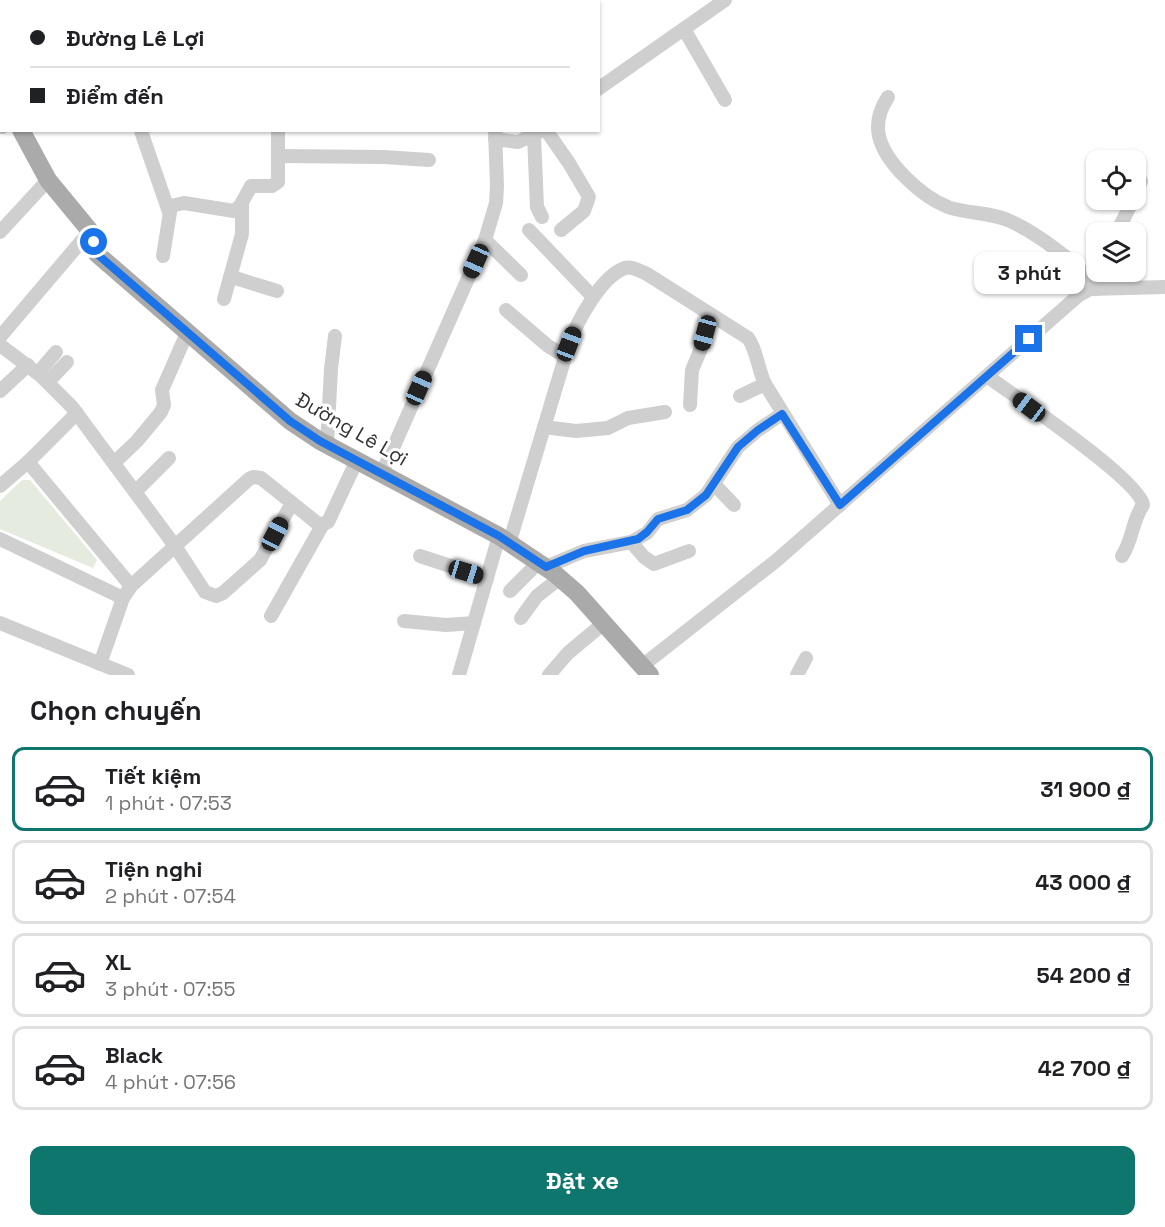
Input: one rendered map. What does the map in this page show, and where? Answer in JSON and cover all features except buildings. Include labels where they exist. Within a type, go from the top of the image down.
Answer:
[{"type":"main road","name":"Đường Lê Lợi","points":[[22,132],[48,180],[90,231],[97,254],[277,411],[327,445],[504,540],[548,569],[577,592],[646,671]]},
{"type":"street","points":[[600,88],[725,0]]},
{"type":"street","points":[[684,29],[725,100]]},
{"type":"street","points":[[888,97],[879,114],[879,136],[883,147],[898,169],[910,181],[932,199],[947,206],[1008,220],[1027,230],[1086,272]]},
{"type":"street","points":[[141,132],[169,212]]},
{"type":"street","points":[[163,256],[171,206],[193,204],[230,211],[238,209],[252,186],[272,186],[278,182],[278,132]]},
{"type":"street","points":[[382,473],[485,240],[496,203],[495,135],[518,142],[540,132]]},
{"type":"street","points":[[540,132],[537,207],[542,217]]},
{"type":"street","points":[[540,132],[569,163],[589,197],[584,211],[561,230]]},
{"type":"street","points":[[279,156],[429,160]]},
{"type":"street","points":[[0,232],[48,180]]},
{"type":"street","points":[[224,299],[232,277],[242,234],[242,203]]},
{"type":"street","points":[[529,230],[593,297]]},
{"type":"street","points":[[0,337],[54,270],[90,231]]},
{"type":"street","points":[[485,240],[521,275]]},
{"type":"street","points":[[459,675],[487,578],[504,540],[544,427],[577,323],[593,297],[618,272],[626,268],[633,268],[647,274],[750,340],[759,373],[765,384],[840,505]]},
{"type":"street","points":[[232,277],[277,291]]},
{"type":"street","points":[[646,671],[1087,290],[1092,282]]},
{"type":"street","points":[[1126,282],[1165,287]]},
{"type":"street","points":[[506,310],[548,346],[565,356]]},
{"type":"street","points":[[690,405],[692,370],[700,351],[709,314]]},
{"type":"street","points":[[115,462],[144,434],[161,412],[164,405],[162,390],[187,333]]},
{"type":"street","points":[[327,445],[335,336]]},
{"type":"street","points":[[0,345],[38,374],[77,413],[176,546],[205,592],[210,595],[216,596],[230,588],[260,560],[292,503]]},
{"type":"street","points":[[38,374],[56,352]]},
{"type":"street","points":[[0,391],[38,374],[68,368]]},
{"type":"street","points":[[987,376],[1092,453],[1131,486],[1141,498],[1143,504],[1136,515],[1129,544],[1122,556]]},
{"type":"street","points":[[740,396],[765,384]]},
{"type":"street","points":[[544,427],[576,431],[608,428],[627,418],[665,412]]},
{"type":"street","points":[[0,486],[28,462],[77,413]]},
{"type":"street","points":[[510,591],[584,551],[632,542],[643,536],[658,519],[687,510],[698,503],[714,484],[738,447],[782,414]]},
{"type":"street","points":[[136,492],[169,458]]},
{"type":"street","points":[[271,616],[323,525],[328,522],[357,460]]},
{"type":"street","points":[[28,462],[131,586]]},
{"type":"street","points":[[100,664],[123,598],[131,586],[245,481],[253,477],[261,478],[317,523],[323,525]]},
{"type":"street","points":[[714,484],[734,505]]},
{"type":"street","points":[[0,539],[123,598]]},
{"type":"street","points":[[632,542],[644,557],[654,564],[689,551]]},
{"type":"street","points":[[420,556],[487,578]]},
{"type":"street","points":[[521,618],[537,596],[548,569]]},
{"type":"street","points":[[404,621],[446,625],[474,623]]},
{"type":"street","points":[[0,623],[128,675]]},
{"type":"street","points":[[549,675],[568,653],[604,623]]},
{"type":"street","points":[[797,675],[806,658]]},
{"type":"shaded area","points":[[22,480],[30,480],[97,560],[93,568],[0,529],[0,501]]},
{"type":"route","points":[[94,242],[97,254],[290,421],[320,441],[499,536],[546,567],[584,551],[632,542],[643,536],[658,519],[687,510],[698,503],[706,495],[738,447],[782,414],[840,505],[1029,339]]}]
